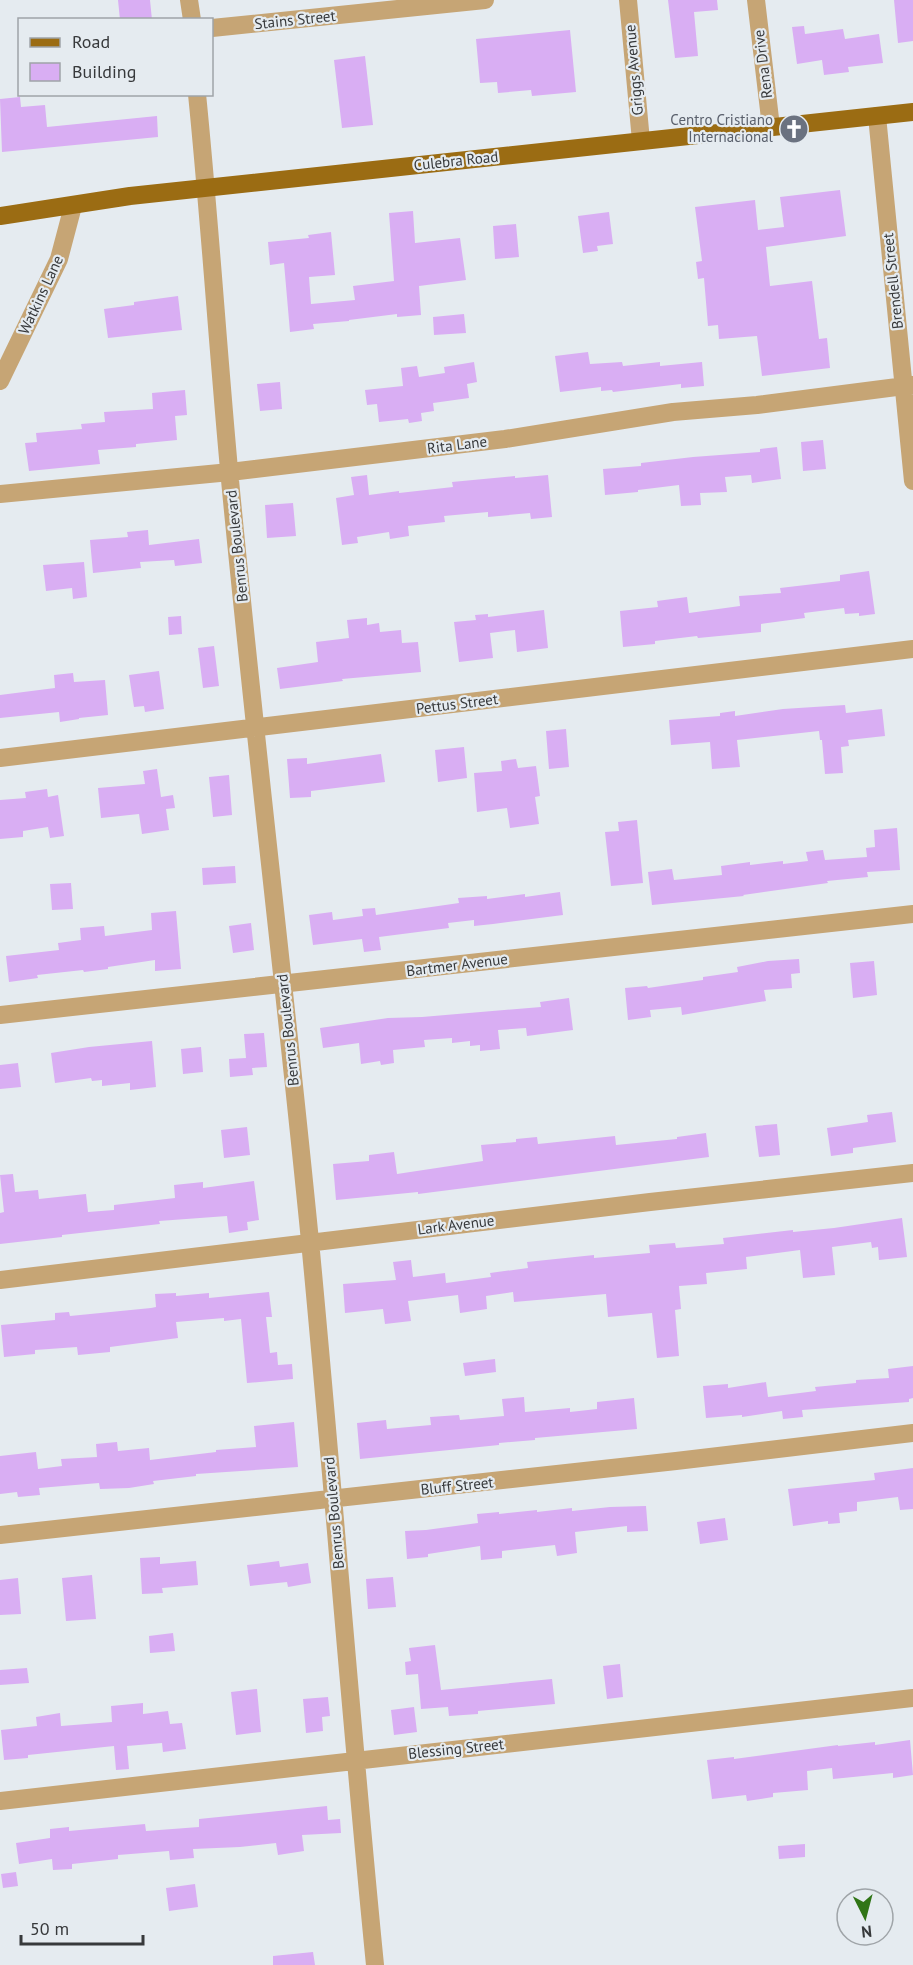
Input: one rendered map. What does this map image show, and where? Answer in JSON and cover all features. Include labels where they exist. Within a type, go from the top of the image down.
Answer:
[{"type":"main road","name":"Culebra Road","points":[[0,216],[207,187],[913,112]]},
{"type":"street","points":[[189,0],[192,18]]},
{"type":"street","name":"Stains Street","points":[[213,28],[411,4],[485,0]]},
{"type":"street","name":"Griggs Avenue","points":[[628,0],[641,141]]},
{"type":"street","name":"Rena Drive","points":[[756,0],[771,127]]},
{"type":"street","name":"Benrus Boulevard","points":[[197,96],[254,728],[284,986],[310,1243],[354,1761],[375,1965]]},
{"type":"street","name":"Brendell Street","points":[[877,116],[908,385],[913,481]]},
{"type":"street","name":"Watkins Lane","points":[[0,381],[59,259],[73,206]]},
{"type":"street","name":"Rita Lane","points":[[0,494],[230,472],[514,438],[673,412],[768,403],[908,385]]},
{"type":"street","name":"Pettus Street","points":[[0,758],[913,649]]},
{"type":"street","name":"Bartmer Avenue","points":[[0,1015],[284,986],[622,945],[913,914]]},
{"type":"street","name":"Lark Avenue","points":[[0,1280],[650,1202],[913,1173]]},
{"type":"street","name":"Bluff Street","points":[[0,1535],[333,1500],[913,1433]]},
{"type":"street","name":"Blessing Street","points":[[0,1801],[913,1698]]},
{"type":"building","points":[[118,0],[150,0],[152,18],[120,18]]},
{"type":"building","points":[[668,0],[717,0],[718,10],[694,12],[698,56],[675,58]]},
{"type":"building","points":[[894,0],[913,0],[913,41],[898,43]]},
{"type":"building","points":[[804,26],[805,34],[843,29],[845,39],[879,34],[883,63],[848,67],[849,72],[824,75],[822,60],[797,64],[792,27]]},
{"type":"building","points":[[570,30],[576,92],[532,96],[531,90],[498,93],[497,82],[480,83],[476,39]]},
{"type":"building","points":[[365,56],[373,125],[342,128],[334,60]]},
{"type":"building","points":[[20,97],[21,107],[45,105],[47,127],[157,116],[158,137],[2,152],[0,99]]},
{"type":"building","points":[[840,190],[846,236],[766,247],[770,286],[812,281],[819,339],[827,338],[830,368],[762,376],[757,336],[719,339],[718,325],[708,326],[704,278],[698,279],[696,262],[702,261],[695,207],[755,200],[758,230],[784,227],[780,197]]},
{"type":"building","points":[[413,211],[415,243],[460,238],[466,280],[419,286],[421,315],[397,317],[397,314],[313,324],[314,329],[290,332],[284,263],[270,265],[268,242],[309,238],[308,235],[331,232],[335,275],[309,277],[311,304],[355,300],[353,286],[394,281],[389,213]]},
{"type":"building","points":[[609,212],[613,244],[597,246],[598,251],[583,253],[578,216]]},
{"type":"building","points":[[516,224],[519,257],[495,259],[493,226]]},
{"type":"building","points":[[178,296],[182,330],[108,338],[104,309]]},
{"type":"building","points":[[464,314],[466,333],[434,335],[433,317]]},
{"type":"building","points":[[588,352],[590,364],[622,362],[623,366],[660,362],[660,366],[702,362],[704,386],[681,388],[681,384],[613,392],[612,390],[601,391],[601,387],[560,392],[555,356]]},
{"type":"building","points":[[474,362],[477,382],[467,384],[469,398],[433,403],[434,411],[421,413],[422,421],[409,423],[408,419],[379,422],[377,404],[367,405],[365,390],[403,386],[401,368],[417,366],[419,377],[445,373],[444,367]]},
{"type":"building","points":[[280,382],[282,409],[260,411],[257,384]]},
{"type":"building","points":[[185,390],[187,415],[175,416],[177,440],[98,450],[100,464],[29,471],[25,443],[37,442],[36,433],[82,429],[81,424],[105,422],[104,412],[153,409],[152,393]]},
{"type":"building","points":[[823,440],[826,469],[803,471],[801,442]]},
{"type":"building","points":[[777,447],[781,479],[752,483],[751,475],[725,477],[727,492],[700,493],[701,505],[681,506],[679,485],[605,495],[603,469],[641,466],[641,463],[693,457],[760,452],[760,449]]},
{"type":"building","points":[[367,475],[369,495],[453,487],[452,482],[548,475],[552,517],[531,519],[530,513],[488,517],[488,512],[444,516],[445,522],[408,526],[409,536],[390,539],[389,532],[357,537],[358,543],[342,545],[336,498],[354,495],[351,477]]},
{"type":"building","points":[[293,503],[296,536],[267,538],[265,505]]},
{"type":"building","points":[[148,530],[149,545],[199,539],[202,563],[175,566],[174,560],[140,562],[141,568],[93,573],[90,540],[128,537],[127,532]]},
{"type":"building","points":[[84,562],[87,597],[73,599],[72,588],[46,591],[43,565]]},
{"type":"building","points":[[869,571],[875,614],[859,616],[859,613],[845,614],[844,608],[804,613],[805,618],[761,624],[761,632],[698,638],[697,636],[623,647],[620,611],[658,607],[657,601],[687,597],[689,613],[740,606],[739,596],[781,593],[780,588],[840,581],[840,575]]},
{"type":"building","points":[[544,610],[548,648],[517,652],[515,630],[490,633],[493,658],[459,662],[454,622],[476,620],[475,615],[488,614],[488,617]]},
{"type":"building","points":[[181,616],[182,634],[169,635],[168,617]]},
{"type":"building","points":[[367,618],[367,625],[379,623],[380,632],[401,630],[402,643],[418,642],[421,672],[342,679],[343,681],[280,689],[277,668],[318,662],[316,642],[349,638],[347,620]]},
{"type":"building","points":[[214,646],[219,686],[203,688],[198,648]]},
{"type":"building","points":[[159,671],[164,709],[145,712],[144,706],[134,707],[129,675]]},
{"type":"building","points":[[73,673],[74,682],[105,680],[108,715],[60,722],[59,712],[0,718],[0,695],[55,688],[54,675]]},
{"type":"building","points":[[845,705],[846,713],[882,709],[885,736],[848,740],[849,746],[841,747],[843,773],[825,774],[819,731],[737,740],[740,767],[712,769],[710,742],[671,745],[669,720],[720,716],[720,713],[735,711],[735,716],[783,709]]},
{"type":"building","points":[[566,729],[569,767],[549,769],[546,731]]},
{"type":"building","points":[[464,747],[467,778],[438,782],[435,750]]},
{"type":"building","points":[[381,754],[385,782],[311,791],[311,797],[290,798],[287,759],[307,758],[307,764]]},
{"type":"building","points":[[516,759],[518,768],[536,766],[540,796],[535,797],[539,824],[510,828],[507,808],[477,812],[474,773],[502,771],[501,761]]},
{"type":"building","points":[[157,769],[161,797],[173,795],[175,808],[166,809],[169,830],[142,834],[139,814],[101,818],[98,788],[145,784],[143,771]]},
{"type":"building","points":[[229,775],[232,815],[213,817],[209,777]]},
{"type":"building","points":[[47,789],[48,797],[58,795],[64,836],[50,838],[48,827],[23,831],[23,837],[0,839],[0,800],[26,798],[25,792]]},
{"type":"building","points":[[637,820],[643,883],[611,886],[605,832],[619,831],[618,822]]},
{"type":"building","points":[[897,828],[900,870],[867,872],[868,877],[827,881],[828,883],[744,896],[652,905],[648,872],[672,869],[674,880],[722,875],[721,866],[750,862],[750,865],[808,861],[806,852],[823,850],[825,860],[867,857],[866,848],[875,847],[874,830]]},
{"type":"building","points":[[235,866],[236,883],[203,885],[202,868]]},
{"type":"building","points":[[71,883],[73,909],[52,910],[50,884]]},
{"type":"building","points":[[560,892],[563,915],[474,926],[474,920],[448,923],[449,928],[379,937],[381,950],[364,952],[362,939],[313,945],[309,915],[332,912],[333,920],[363,916],[362,909],[375,908],[376,915],[459,903],[458,898],[487,896],[487,899],[525,894],[525,897]]},
{"type":"building","points":[[176,911],[181,969],[155,971],[155,960],[108,967],[108,969],[37,975],[38,978],[9,982],[6,956],[59,950],[58,943],[81,940],[80,928],[104,926],[105,936],[152,930],[151,913]]},
{"type":"building","points":[[251,923],[254,950],[233,953],[229,926]]},
{"type":"building","points":[[799,959],[800,973],[791,974],[792,988],[764,990],[766,1001],[682,1015],[681,1007],[650,1010],[651,1017],[628,1020],[625,988],[647,986],[648,988],[703,980],[703,977],[738,972],[737,967],[768,961]]},
{"type":"building","points":[[874,961],[877,995],[853,998],[850,963]]},
{"type":"building","points":[[569,998],[573,1030],[527,1036],[526,1028],[498,1030],[500,1049],[480,1051],[480,1045],[470,1046],[470,1041],[452,1043],[452,1038],[424,1040],[425,1047],[393,1050],[394,1063],[381,1065],[380,1061],[361,1064],[359,1043],[323,1048],[320,1028],[388,1018],[541,1007],[540,1002]]},
{"type":"building","points":[[264,1033],[267,1067],[252,1068],[253,1075],[230,1077],[229,1059],[246,1058],[244,1034]]},
{"type":"building","points":[[152,1041],[156,1087],[130,1090],[130,1083],[102,1086],[102,1080],[92,1081],[91,1078],[55,1083],[51,1053]]},
{"type":"building","points":[[201,1047],[203,1072],[183,1074],[181,1049]]},
{"type":"building","points":[[18,1063],[21,1087],[0,1089],[0,1065]]},
{"type":"building","points":[[892,1112],[896,1142],[853,1148],[853,1153],[831,1156],[827,1128],[868,1122],[867,1115]]},
{"type":"building","points":[[777,1124],[780,1155],[759,1157],[755,1126]]},
{"type":"building","points":[[247,1127],[250,1155],[224,1158],[221,1130]]},
{"type":"building","points":[[706,1133],[709,1157],[418,1194],[418,1192],[336,1200],[333,1164],[369,1161],[369,1155],[394,1152],[397,1174],[483,1161],[481,1145],[516,1142],[516,1139],[537,1137],[538,1144],[615,1136],[616,1145],[677,1139],[677,1137]]},
{"type":"building","points":[[13,1174],[15,1192],[38,1190],[39,1199],[86,1194],[88,1212],[114,1210],[114,1205],[175,1198],[174,1185],[203,1182],[203,1188],[254,1181],[259,1220],[247,1222],[248,1230],[229,1233],[227,1216],[159,1221],[160,1224],[0,1244],[0,1213],[4,1212],[0,1175]]},
{"type":"building","points":[[902,1218],[907,1257],[879,1260],[878,1247],[872,1248],[871,1242],[832,1247],[835,1275],[803,1278],[800,1250],[746,1257],[747,1269],[706,1273],[707,1284],[679,1286],[681,1309],[675,1310],[679,1356],[657,1358],[652,1313],[608,1317],[606,1294],[514,1302],[513,1292],[486,1296],[487,1309],[460,1313],[458,1295],[408,1301],[411,1321],[385,1324],[383,1309],[345,1313],[343,1284],[396,1280],[393,1262],[411,1260],[413,1277],[445,1273],[446,1283],[491,1277],[490,1273],[528,1268],[527,1262],[594,1255],[594,1258],[650,1253],[649,1245],[675,1243],[676,1248],[724,1244],[723,1238],[834,1228]]},
{"type":"building","points":[[269,1292],[272,1317],[266,1317],[270,1353],[277,1352],[278,1365],[292,1364],[293,1379],[247,1383],[241,1319],[176,1322],[178,1338],[110,1347],[110,1352],[78,1355],[77,1347],[35,1350],[35,1354],[4,1357],[1,1325],[55,1320],[55,1313],[69,1312],[70,1316],[156,1307],[155,1294],[176,1293],[176,1296],[209,1293],[209,1298]]},
{"type":"building","points":[[495,1359],[496,1372],[465,1376],[463,1363]]},
{"type":"building","points":[[913,1366],[913,1398],[909,1399],[909,1402],[802,1410],[803,1417],[783,1419],[782,1411],[742,1417],[742,1415],[706,1418],[703,1386],[728,1384],[728,1388],[766,1382],[768,1397],[816,1391],[815,1387],[856,1383],[856,1380],[889,1378],[888,1369]]},
{"type":"building","points":[[524,1397],[525,1412],[570,1408],[570,1412],[597,1409],[597,1402],[634,1398],[637,1429],[535,1438],[535,1440],[499,1443],[499,1445],[360,1459],[357,1423],[386,1420],[387,1429],[431,1425],[430,1417],[459,1415],[460,1420],[504,1416],[502,1399]]},
{"type":"building","points":[[294,1422],[298,1467],[196,1474],[196,1476],[153,1481],[154,1484],[129,1488],[100,1489],[99,1483],[39,1488],[40,1495],[18,1497],[17,1492],[0,1494],[0,1456],[36,1452],[38,1469],[62,1466],[61,1459],[97,1457],[96,1444],[117,1442],[118,1451],[149,1448],[150,1460],[216,1452],[216,1450],[256,1447],[254,1426]]},
{"type":"building","points":[[913,1468],[913,1509],[900,1510],[898,1497],[857,1502],[857,1511],[839,1513],[840,1523],[828,1524],[828,1521],[793,1526],[788,1489],[875,1480],[874,1473]]},
{"type":"building","points":[[646,1506],[648,1531],[627,1532],[627,1526],[575,1532],[577,1553],[557,1556],[555,1545],[502,1551],[502,1558],[481,1560],[480,1546],[407,1559],[405,1531],[478,1523],[477,1514]]},
{"type":"building","points":[[725,1518],[728,1540],[700,1544],[697,1522]]},
{"type":"building","points":[[160,1557],[160,1564],[196,1561],[198,1585],[162,1588],[163,1593],[142,1594],[140,1558]]},
{"type":"building","points":[[279,1561],[280,1567],[308,1563],[311,1583],[288,1587],[287,1582],[250,1586],[247,1565]]},
{"type":"building","points":[[92,1575],[96,1619],[66,1621],[62,1578]]},
{"type":"building","points":[[393,1577],[396,1607],[368,1609],[366,1579]]},
{"type":"building","points":[[18,1578],[21,1614],[0,1615],[0,1580]]},
{"type":"building","points":[[173,1633],[175,1651],[150,1653],[149,1636]]},
{"type":"building","points":[[435,1645],[441,1690],[552,1679],[555,1704],[449,1716],[448,1707],[421,1709],[418,1674],[406,1675],[405,1662],[411,1661],[409,1648]]},
{"type":"building","points":[[620,1664],[623,1697],[607,1699],[603,1666]]},
{"type":"building","points":[[27,1668],[29,1683],[0,1685],[0,1670]]},
{"type":"building","points":[[257,1689],[261,1732],[236,1735],[231,1692]]},
{"type":"building","points":[[328,1697],[330,1716],[322,1717],[323,1731],[306,1733],[303,1699]]},
{"type":"building","points":[[143,1703],[143,1714],[168,1711],[170,1724],[182,1723],[186,1749],[163,1752],[162,1743],[127,1746],[129,1769],[116,1770],[114,1746],[28,1755],[28,1758],[4,1760],[1,1730],[37,1726],[36,1717],[60,1713],[61,1726],[112,1722],[111,1706]]},
{"type":"building","points":[[414,1707],[417,1732],[394,1735],[391,1710]]},
{"type":"building","points":[[910,1740],[913,1775],[893,1778],[893,1773],[833,1779],[832,1768],[807,1771],[808,1790],[773,1793],[773,1797],[747,1801],[746,1795],[712,1799],[707,1760],[734,1757],[734,1759],[838,1745],[875,1742],[875,1745]]},
{"type":"building","points":[[327,1806],[328,1820],[340,1819],[341,1833],[302,1835],[304,1851],[278,1855],[276,1843],[193,1849],[194,1858],[170,1860],[169,1851],[118,1855],[118,1859],[72,1864],[72,1869],[53,1870],[52,1859],[19,1864],[16,1843],[50,1838],[50,1829],[69,1827],[69,1831],[145,1824],[146,1831],[199,1827],[199,1819]]},
{"type":"building","points":[[805,1844],[805,1857],[779,1859],[778,1846]]},
{"type":"building","points":[[16,1872],[18,1886],[3,1888],[1,1874]]},
{"type":"building","points":[[195,1884],[198,1907],[169,1911],[166,1888]]},
{"type":"building","points":[[313,1952],[315,1965],[273,1965],[273,1956]]},
{"type":"place","name":"Centro Cristiano Internacional","points":[[794,129]]}]
